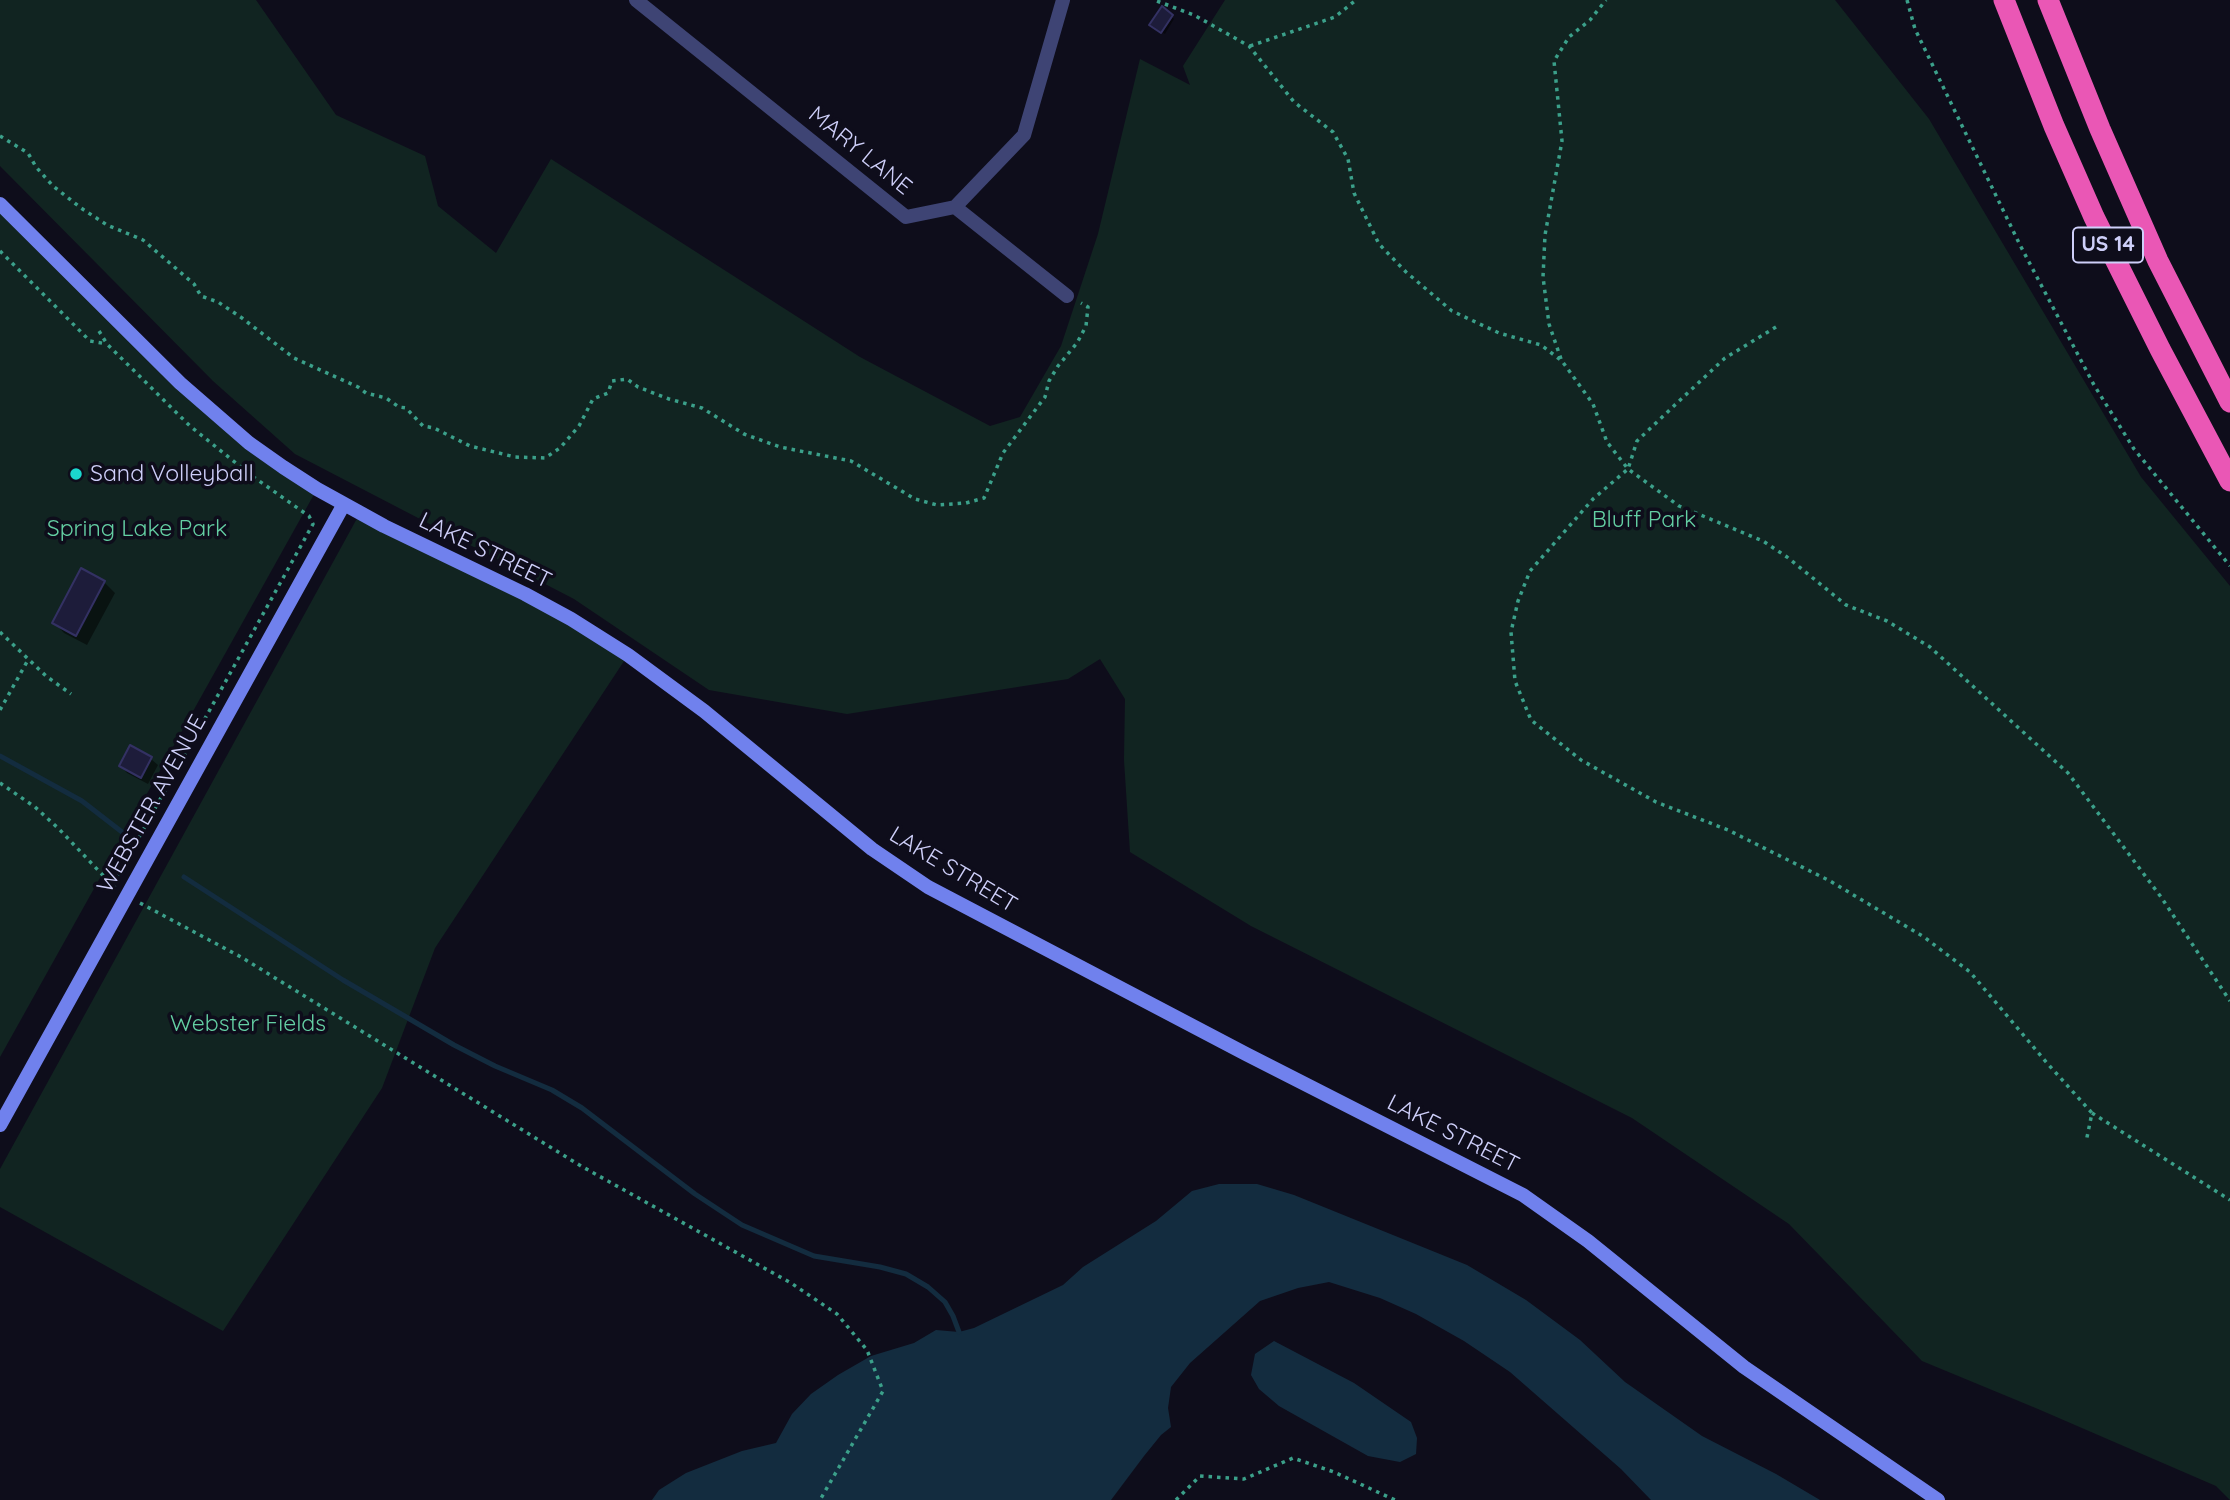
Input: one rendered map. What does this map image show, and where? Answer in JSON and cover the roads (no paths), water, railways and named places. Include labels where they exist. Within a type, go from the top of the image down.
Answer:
[{"type":"highway","name":"US 14","points":[[2004,0],[2094,217],[2230,481]]},
{"type":"highway","name":"US 14","points":[[2048,0],[2099,130],[2158,261],[2230,402]]},
{"type":"street","name":"MARY LANE","points":[[636,0],[906,217],[955,207]]},
{"type":"street","points":[[1063,0],[1024,135],[955,207],[1067,296]]},
{"type":"street","name":"LAKE STREET","points":[[0,204],[180,383],[283,467],[384,526],[571,619],[628,655],[704,711],[872,849],[928,887],[1246,1054],[1523,1195],[1588,1241],[1744,1367],[1938,1500]]},
{"type":"street","name":"WEBSTER AVENUE","points":[[0,1125],[344,504]]},
{"type":"water","points":[[1219,1184],[1257,1184],[1294,1195],[1467,1265],[1526,1300],[1580,1340],[1625,1382],[1702,1436],[1820,1500],[1651,1500],[1621,1469],[1510,1372],[1464,1341],[1416,1314],[1380,1298],[1329,1282],[1298,1288],[1260,1301],[1190,1363],[1171,1387],[1168,1408],[1171,1427],[1161,1435],[1111,1500],[652,1500],[659,1490],[686,1473],[742,1451],[776,1443],[792,1414],[811,1394],[871,1356],[914,1343],[936,1330],[959,1332],[974,1328],[1063,1285],[1083,1267],[1156,1221],[1192,1191]]},
{"type":"water","points":[[1274,1341],[1354,1383],[1411,1422],[1417,1438],[1416,1454],[1400,1462],[1368,1456],[1279,1406],[1259,1389],[1251,1375],[1255,1354]]},
{"type":"waterway","points":[[0,756],[82,801],[122,832]]},
{"type":"waterway","points":[[184,877],[343,980],[454,1045],[552,1090],[582,1108],[695,1194],[742,1225],[814,1256],[906,1274],[928,1287],[945,1302],[959,1332]]},
{"type":"place","name":"Sand Volleyball","points":[[76,474]]},
{"type":"park label","name":"Bluff Park","points":[[1644,520]]},
{"type":"park label","name":"Spring Lake Park","points":[[137,529]]},
{"type":"park label","name":"Webster Fields","points":[[248,1024]]}]
